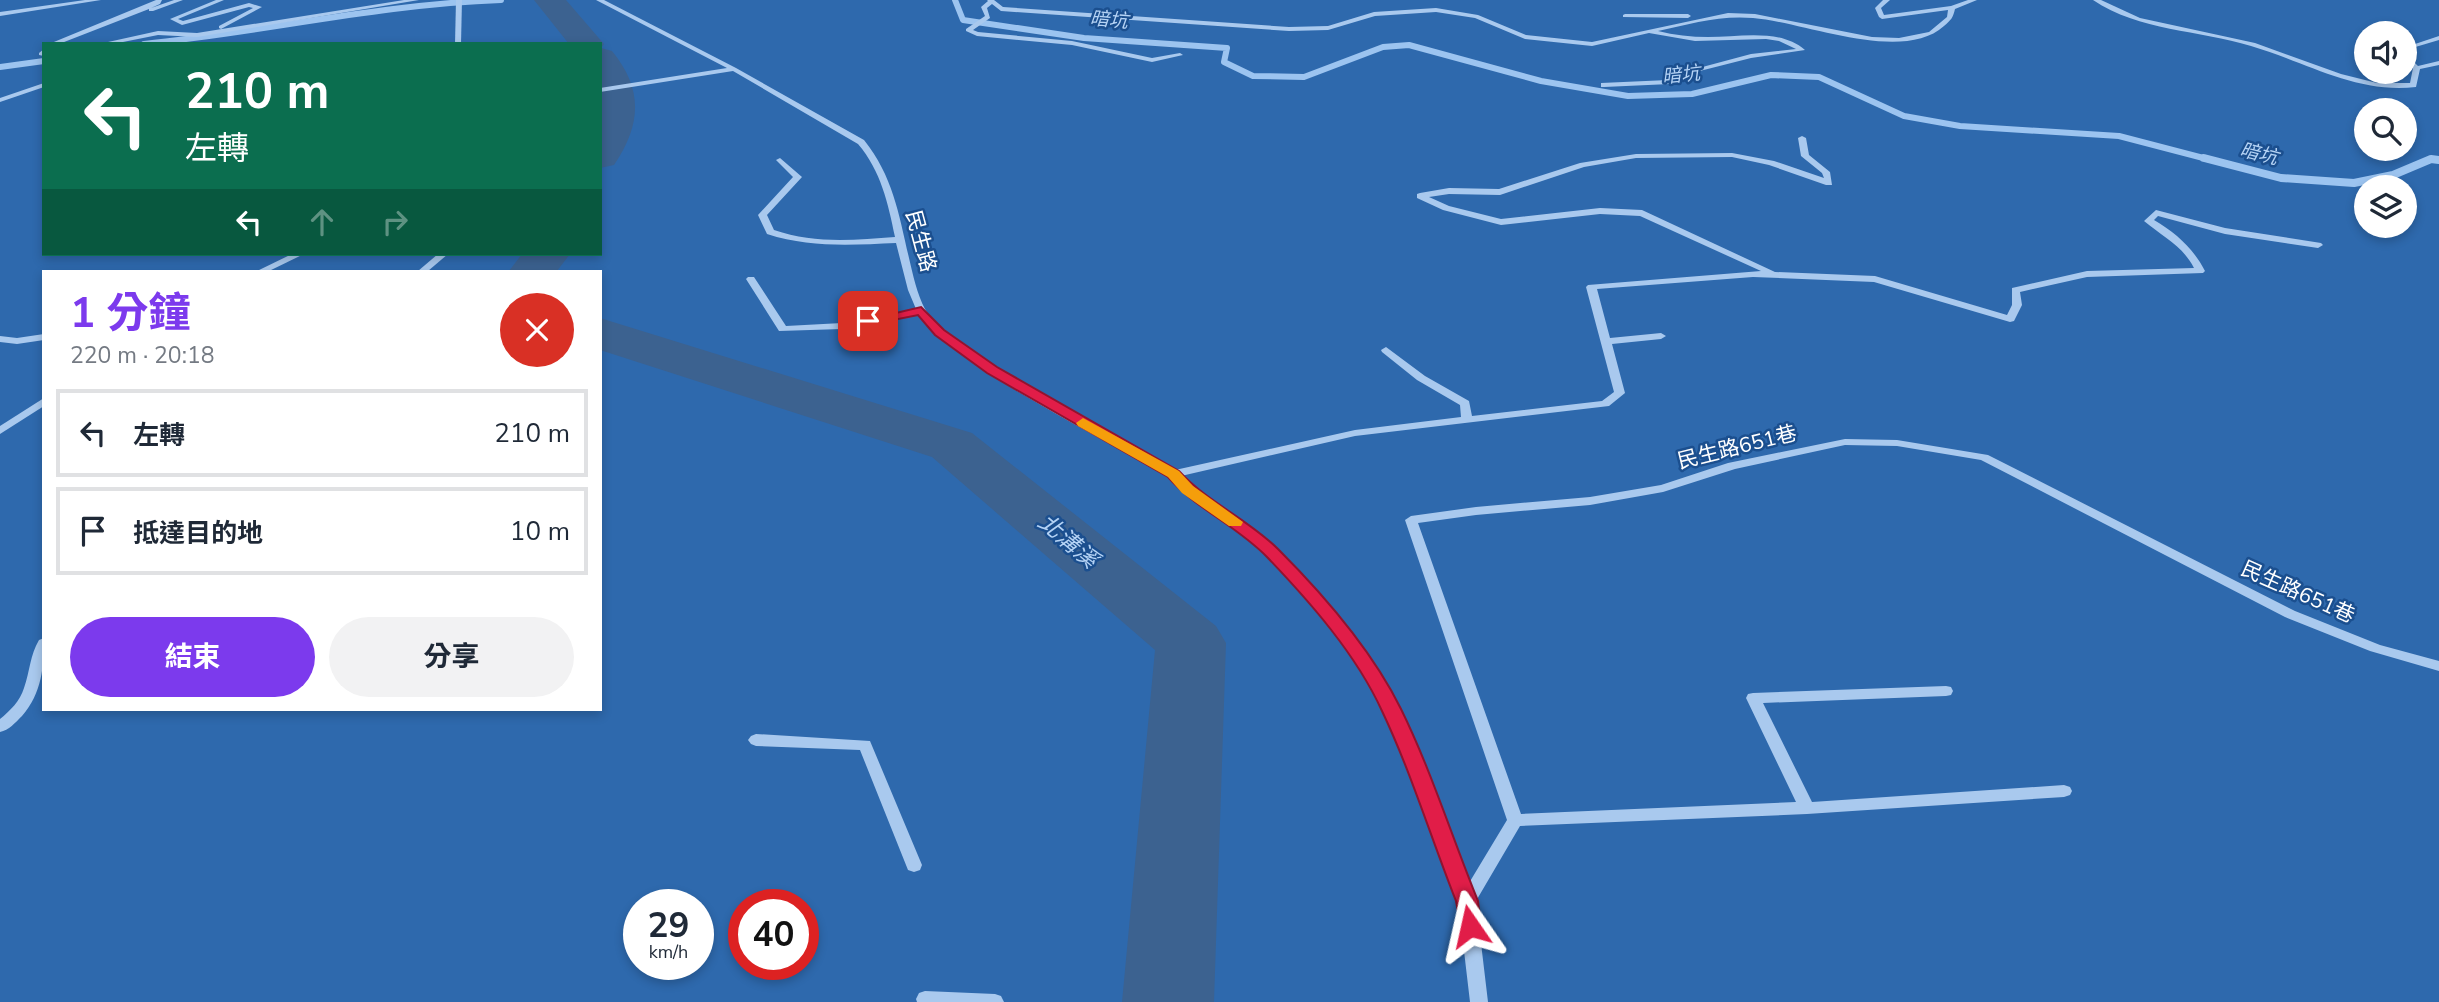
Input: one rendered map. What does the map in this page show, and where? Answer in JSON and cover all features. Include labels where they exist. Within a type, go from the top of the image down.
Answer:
[{"type":"street","points":[[0,14],[97,0]]},
{"type":"street","points":[[57,42],[159,0]]},
{"type":"street","points":[[122,17],[180,0]]},
{"type":"street","points":[[208,33],[259,7],[249,5],[182,23],[173,19],[221,0]]},
{"type":"street","points":[[112,42],[158,33],[208,33],[416,0]]},
{"type":"street","name":"民生路","points":[[599,0],[734,69],[862,142],[874,153],[882,167],[899,240],[921,311],[939,332],[992,370],[1173,474],[1187,490],[1222,512],[1271,551],[1315,600],[1352,647],[1391,709],[1467,901],[1479,1002]]},
{"type":"street","points":[[1887,0],[1878,8],[1882,17],[1952,8],[1974,0]]},
{"type":"street","points":[[2096,0],[2138,19],[2215,34],[2354,80]]},
{"type":"street","points":[[1180,55],[1152,60],[1072,43],[977,34],[968,30],[988,17],[984,7],[991,1],[1002,9],[1100,18],[1289,29],[1328,28],[1374,14],[1436,10],[1476,16],[1535,39],[1592,44],[1705,19],[1718,7]]},
{"type":"street","points":[[457,42],[459,2]]},
{"type":"street","points":[[1849,25],[1899,38],[1926,37],[1950,18],[1952,8]]},
{"type":"street","points":[[1625,16],[1705,19]]},
{"type":"street","points":[[1604,85],[1670,82],[1682,74],[1751,56],[1802,50],[1794,42],[1768,38],[1693,39],[1644,31]]},
{"type":"street","points":[[2417,44],[2439,37]]},
{"type":"street","points":[[2417,68],[2439,64]]},
{"type":"street","points":[[602,90],[734,69]]},
{"type":"street","points":[[2373,84],[2413,84]]},
{"type":"street","points":[[0,100],[42,86]]},
{"type":"street","points":[[1776,275],[1642,213],[1600,211],[1501,222],[1446,208],[1420,196],[1449,191],[1500,192],[1583,165],[1636,156],[1732,155],[1771,163],[1829,183],[1826,172],[1805,156],[1802,138]]},
{"type":"street","points":[[780,160],[798,177],[762,215],[770,232],[794,242],[820,244],[899,240]]},
{"type":"street","points":[[1173,474],[1355,433],[1605,404],[1620,393],[1591,287],[1776,275],[1875,279],[2010,319],[2017,305],[2015,290],[2087,274],[2200,271],[2192,252],[2170,233],[2148,220],[2156,214],[2225,231],[2318,245]]},
{"type":"street","points":[[264,270],[295,256]]},
{"type":"street","points":[[424,270],[441,256]]},
{"type":"street","points":[[751,279],[783,329],[842,326],[921,311]]},
{"type":"street","points":[[1606,342],[1661,336]]},
{"type":"street","points":[[0,339],[17,341],[42,337]]},
{"type":"street","points":[[1386,350],[1421,378],[1465,402],[1467,421]]},
{"type":"street","points":[[0,431],[42,402]]},
{"type":"street","name":"民生路651巷","points":[[1516,820],[1411,520],[1627,495],[1663,488],[1732,466],[1845,442],[1897,443],[1983,457],[2290,614],[2375,648],[2439,666]]},
{"type":"street","points":[[0,727],[8,722],[32,690],[38,651],[42,646]]},
{"type":"street","points":[[755,740],[865,745],[914,865]]},
{"type":"street","points":[[1467,901],[1516,820],[1808,808],[2064,791]]},
{"type":"street","points":[[925,999],[995,1002]]},
{"type":"lane","points":[[1808,808],[1753,698],[1946,691]]},
{"type":"shaded area","points":[[0,0],[2439,0],[2439,1002],[0,1002]]},
{"type":"waterway","points":[[162,42],[411,7],[501,0]]},
{"type":"waterway","name":"北溝溪","points":[[549,0],[585,42]]},
{"type":"waterway","name":"暗坑","points":[[955,0],[963,20],[1084,38],[1227,48],[1224,62],[1253,76],[1304,77],[1383,47],[1409,45],[1541,81],[1628,96],[1692,94],[1771,75],[1819,77],[1904,116],[1960,126],[2119,136],[2211,160]]},
{"type":"waterway","points":[[0,67],[42,61]]},
{"type":"waterway","name":"北溝溪","points":[[602,61],[610,71],[618,94],[615,117],[602,151]]},
{"type":"waterway","name":"暗坑","points":[[2204,158],[2281,178],[2354,183],[2393,175],[2431,159],[2439,160]]},
{"type":"waterway","name":"暗坑","points":[[2429,160],[2437,160]]},
{"type":"waterway","name":"北溝溪","points":[[533,270],[545,256]]},
{"type":"waterway","name":"北溝溪","points":[[602,334],[952,445],[1191,643],[1168,1002]]},
{"type":"slow traffic","points":[[1083,423],[1173,474],[1187,490],[1235,522]]},
{"type":"route","points":[[868,321],[921,311],[939,332],[992,370],[1173,474],[1187,490],[1222,512],[1271,551],[1352,647],[1391,709],[1467,901],[1470,926]]}]
